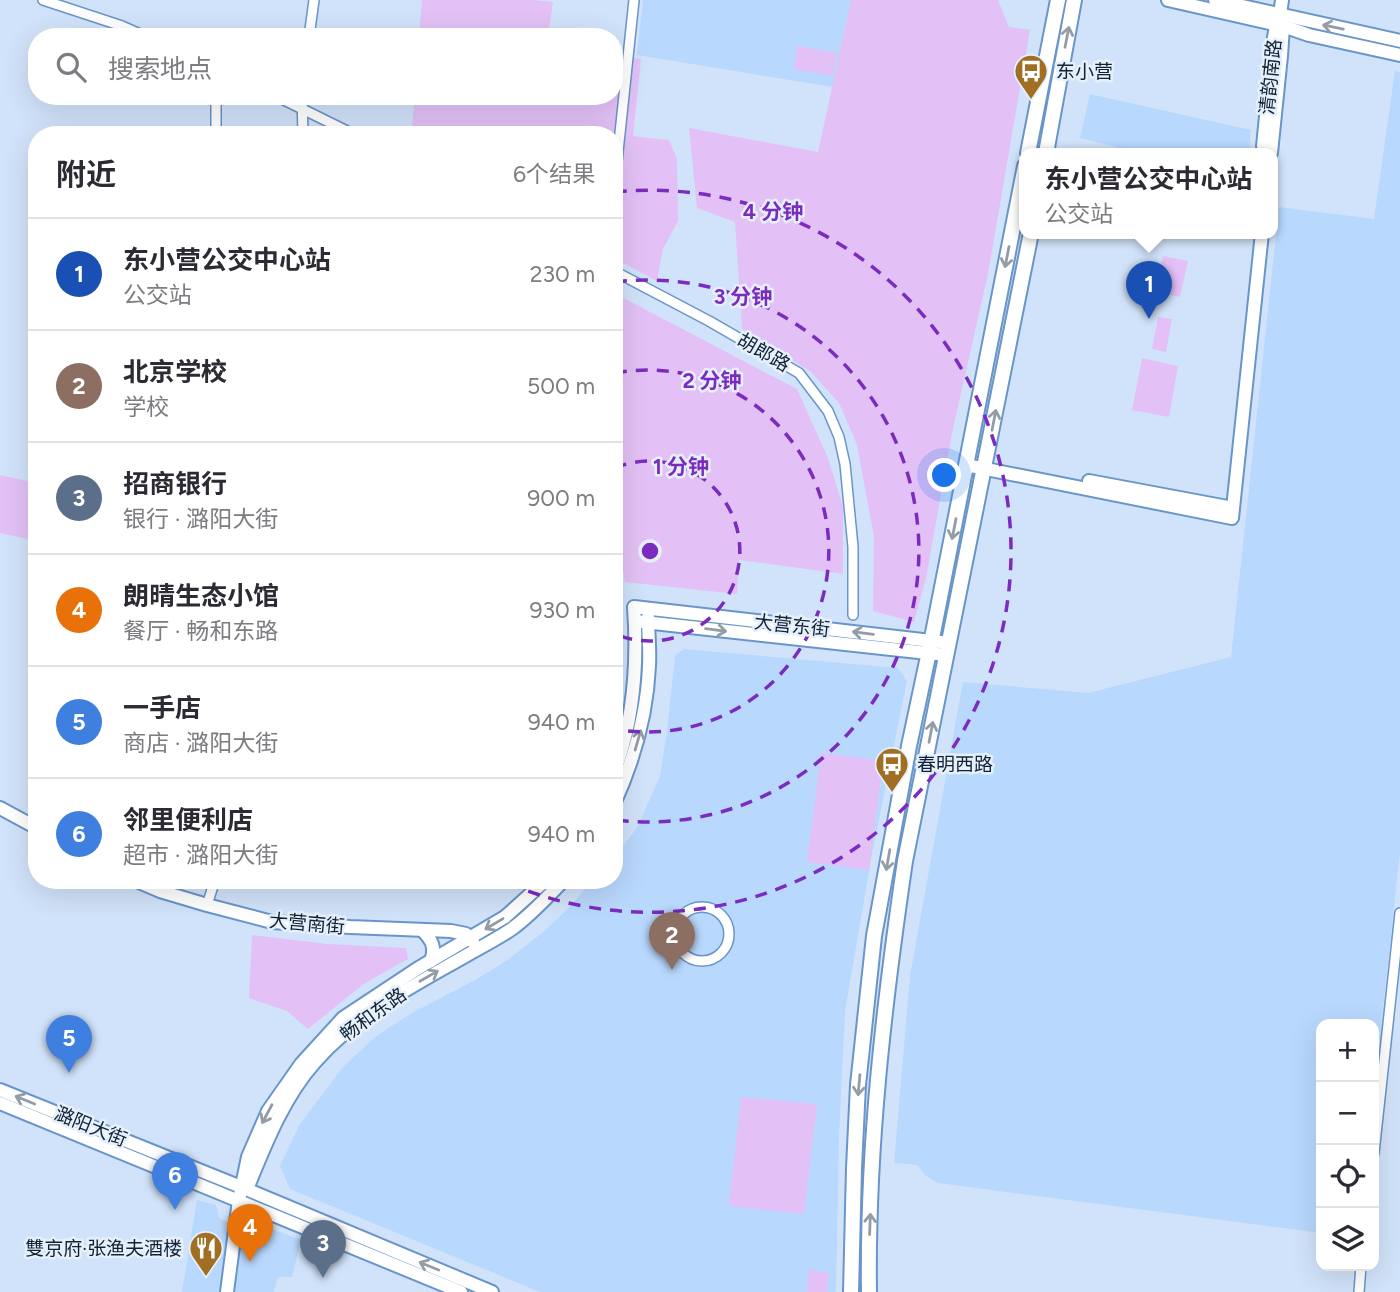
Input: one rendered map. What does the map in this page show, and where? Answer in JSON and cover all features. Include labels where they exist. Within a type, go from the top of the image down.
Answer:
[{"type":"main road","points":[[1029,148],[1058,0]]},
{"type":"main road","points":[[1047,148],[1074,0]]},
{"type":"main road","points":[[1168,0],[1279,22],[1400,41]]},
{"type":"main road","points":[[1215,0],[1309,35],[1400,55]]},
{"type":"main road","points":[[1279,22],[1282,0]]},
{"type":"main road","name":"清韵南路","points":[[1263,148],[1279,22]]},
{"type":"main road","name":"清韵南路","points":[[1272,148],[1281,56],[1279,22]]},
{"type":"main road","points":[[851,1292],[858,1085],[874,936],[909,746],[1019,197]]},
{"type":"main road","points":[[869,1292],[874,1121],[888,982],[905,861],[1030,239]]},
{"type":"main road","points":[[1227,511],[1253,239]]},
{"type":"main road","points":[[1227,511],[1261,239]]},
{"type":"main road","points":[[967,461],[1227,511]]},
{"type":"main road","name":"大营东街","points":[[930,647],[642,622],[641,608],[948,649]]},
{"type":"main road","points":[[623,744],[634,687],[642,622]]},
{"type":"main road","points":[[623,782],[640,732],[649,667],[642,622]]},
{"type":"main road","points":[[0,808],[28,823]]},
{"type":"main road","name":"大营南街","points":[[155,889],[272,922],[451,931],[466,934],[474,944]]},
{"type":"main road","name":"畅和东路","points":[[242,1192],[291,1095],[314,1063],[351,1027],[474,944],[536,889]]},
{"type":"main road","name":"畅和东路","points":[[226,1292],[248,1157],[268,1111],[300,1064],[343,1018],[431,961],[514,927],[555,889]]},
{"type":"main road","points":[[422,930],[433,943],[431,961]]},
{"type":"main road","name":"潞阳大街","points":[[0,1090],[242,1192],[492,1292]]},
{"type":"main road","name":"潞阳大街","points":[[0,1103],[242,1192],[461,1292]]},
{"type":"street","points":[[43,0],[125,28]]},
{"type":"street","points":[[310,28],[314,0]]},
{"type":"street","points":[[623,104],[634,0]]},
{"type":"street","points":[[216,105],[216,126]]},
{"type":"street","points":[[293,105],[336,126]]},
{"type":"street","points":[[301,105],[302,126]]},
{"type":"street","points":[[621,126],[623,105]]},
{"type":"street","name":"胡郎路","points":[[623,276],[799,373],[828,411],[839,437],[845,464],[853,547],[853,615]]},
{"type":"street","points":[[207,905],[212,889]]},
{"type":"street","points":[[704,907],[712,909],[725,919],[729,927],[728,944],[723,952],[708,961],[689,958],[677,945],[674,936],[676,926],[687,911],[704,907]]},
{"type":"street","points":[[1375,1145],[1400,913]]},
{"type":"street","points":[[1359,1292],[1361,1271]]},
{"type":"shaded area","points":[[422,0],[553,2],[549,28],[420,28]]},
{"type":"shaded area","points":[[643,0],[851,0],[833,87],[637,55]]},
{"type":"shaded area","points":[[851,0],[998,0],[1009,27],[1030,30],[988,274],[952,433],[926,578],[914,622],[873,611],[874,537],[857,445],[839,403],[811,372],[742,329],[735,222],[697,208],[689,128],[818,152]]},
{"type":"shaded area","points":[[797,46],[837,53],[833,76],[794,69]]},
{"type":"shaded area","points":[[623,56],[641,59],[633,136],[669,140],[677,159],[678,221],[663,249],[657,281],[623,263],[623,126],[412,126],[414,105],[623,105]]},
{"type":"shaded area","points":[[1395,71],[1400,72],[1400,852],[1379,1045],[1379,1019],[1316,1019],[1316,1232],[938,1183],[926,1176],[917,1165],[894,1163],[910,976],[963,682],[1088,693],[1231,657],[1276,239],[1278,239],[1279,207],[1374,219]]},
{"type":"shaded area","points":[[1090,94],[1251,130],[1249,148],[1120,148],[1080,138]]},
{"type":"shaded area","points":[[1163,256],[1188,261],[1180,297],[1156,292]]},
{"type":"shaded area","points":[[623,298],[797,389],[828,458],[843,507],[843,574],[739,560],[737,594],[625,582]]},
{"type":"shaded area","points":[[1158,317],[1172,319],[1166,352],[1152,349]]},
{"type":"shaded area","points":[[1142,358],[1178,366],[1169,417],[1132,410]]},
{"type":"shaded area","points":[[0,475],[28,481],[28,539],[0,533]]},
{"type":"shaded area","points":[[684,649],[898,668],[907,681],[872,854],[845,1011],[836,1292],[540,1292],[290,1189],[280,1166],[300,1124],[343,1067],[375,1037],[410,1014],[506,961],[542,933],[585,889],[623,889],[623,847],[638,826],[660,776],[675,656]]},
{"type":"shaded area","points":[[821,753],[883,761],[869,870],[807,862]]},
{"type":"shaded area","points":[[252,935],[328,944],[406,948],[408,959],[365,983],[308,1029],[287,1011],[249,998]]},
{"type":"shaded area","points":[[741,1097],[817,1104],[804,1214],[729,1206]]},
{"type":"shaded area","points":[[197,1200],[216,1205],[219,1218],[247,1230],[259,1224],[301,1240],[292,1277],[278,1277],[274,1292],[182,1292]]},
{"type":"shaded area","points":[[809,1270],[829,1273],[827,1292],[807,1292]]},
{"type":"place","name":"东小营","points":[[1031,101]]},
{"type":"place","name":"东小营公交中心站","points":[[1149,319]]},
{"type":"place","name":"春明西路","points":[[892,794]]},
{"type":"place","name":"北京学校","points":[[672,970]]},
{"type":"place","name":"一手店","points":[[69,1073]]},
{"type":"place","name":"邻里便利店","points":[[175,1210]]},
{"type":"place","name":"朗晴生态小馆","points":[[250,1262]]},
{"type":"place","name":"雙京府·张渔夫酒楼","points":[[206,1278]]},
{"type":"place","name":"招商银行","points":[[323,1278]]}]
